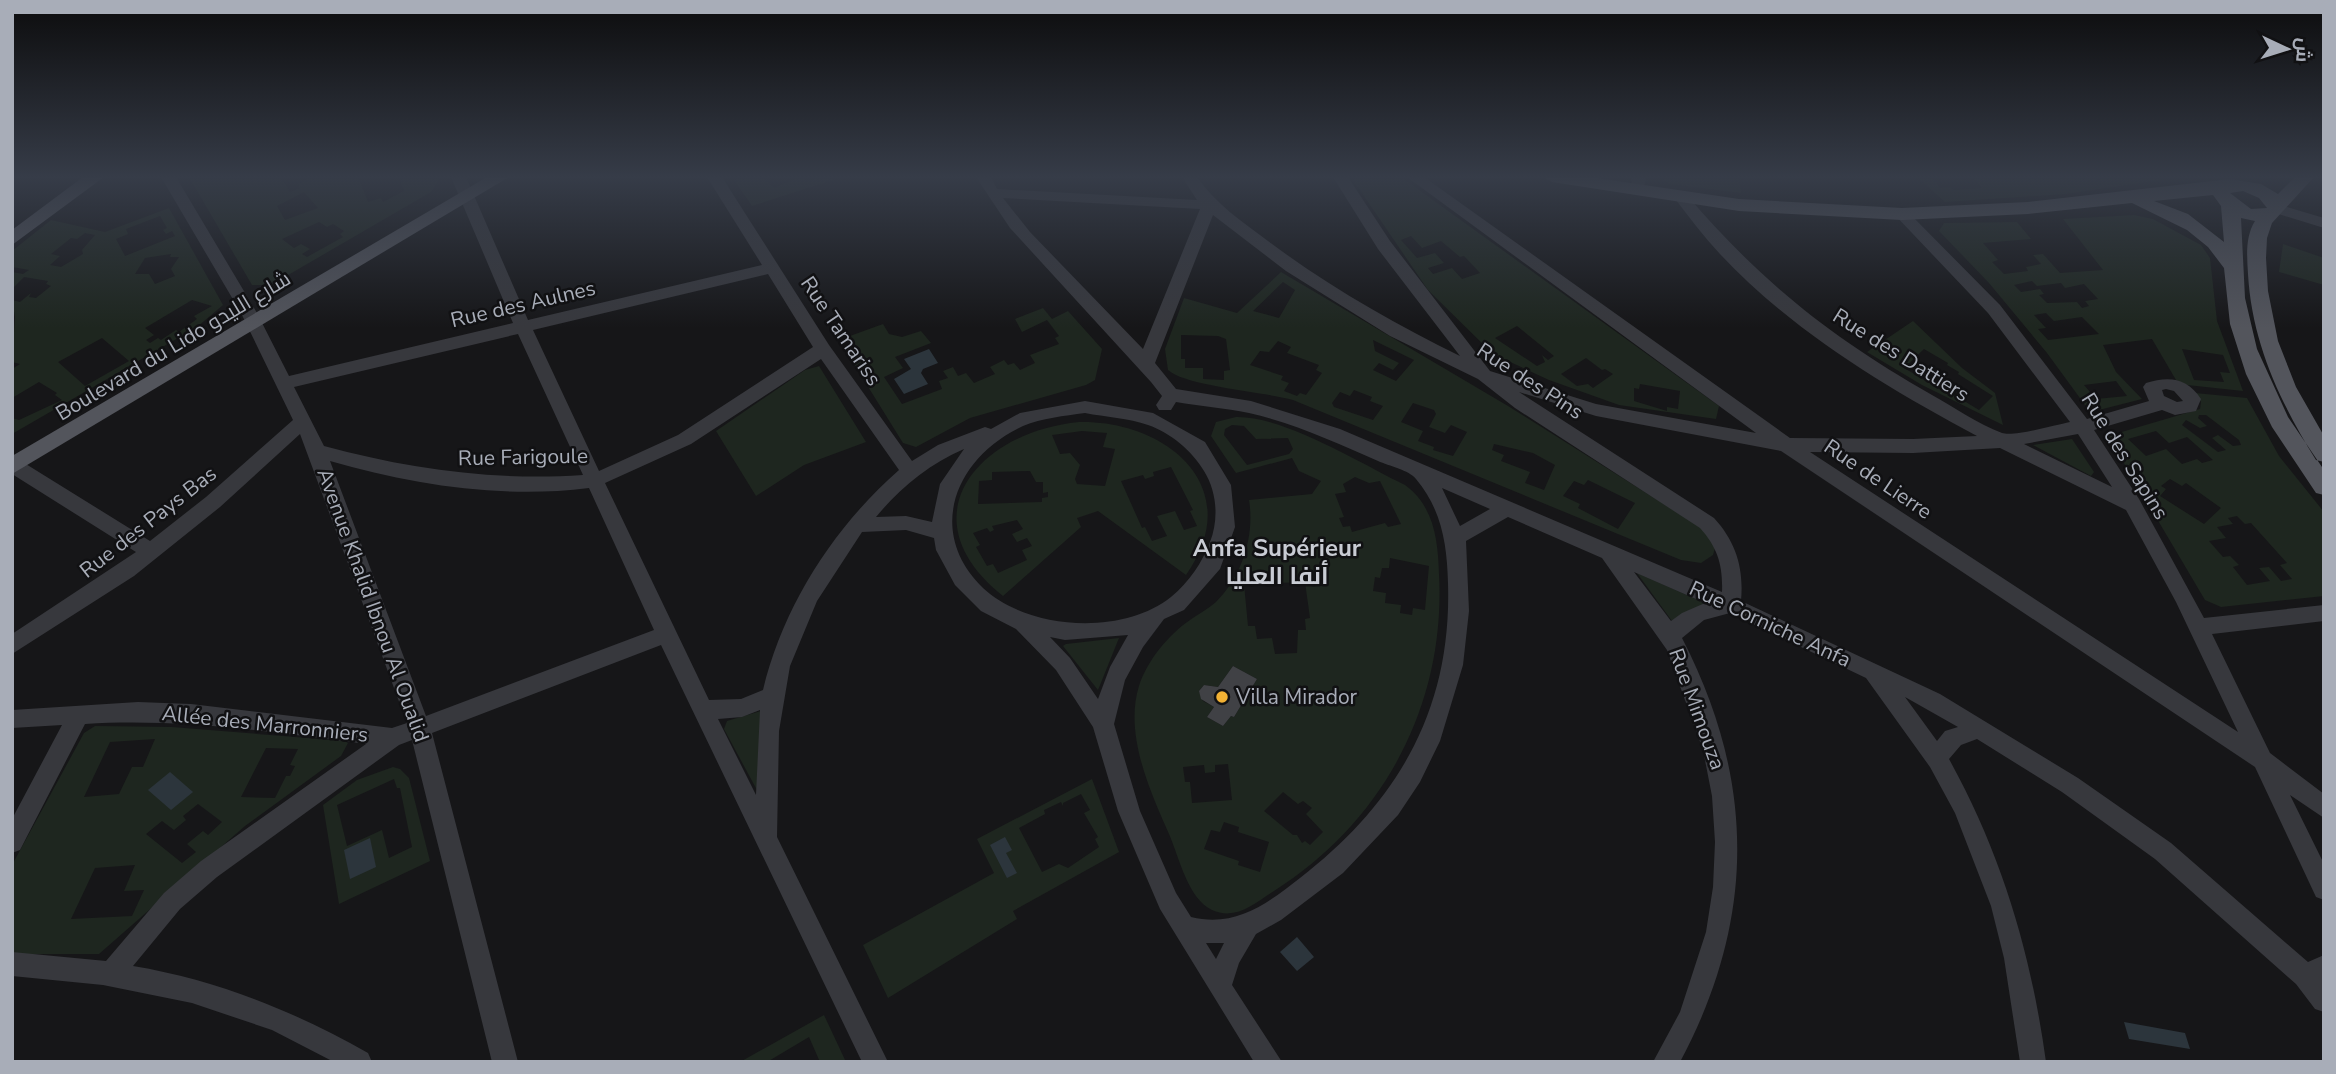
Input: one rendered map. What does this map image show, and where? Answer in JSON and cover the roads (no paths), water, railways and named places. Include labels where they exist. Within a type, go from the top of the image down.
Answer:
[{"type":"main road","points":[[12,239],[28,227]]},
{"type":"main road","name":"Boulevard du Lido شارع الليدو","points":[[13,466],[417,227]]},
{"type":"main road","points":[[2196,227],[2211,238],[2231,266]]},
{"type":"main road","points":[[2232,227],[2231,266],[2242,334],[2260,385],[2291,441],[2324,487]]},
{"type":"main road","points":[[2259,227],[2257,257],[2263,329],[2283,384],[2324,454]]},
{"type":"street","name":"Avenue Khalid Ibnou Al Oualid","points":[[197,227],[254,325],[317,451],[419,728],[505,1062]]},
{"type":"street","points":[[478,227],[666,634],[768,836],[875,1062]]},
{"type":"street","name":"Rue Tamariss","points":[[746,227],[823,349],[911,473]]},
{"type":"street","points":[[1020,227],[1147,362],[1171,395],[1156,420]]},
{"type":"street","points":[[1147,362],[1200,227]]},
{"type":"street","name":"Rue des Pins","points":[[1240,227],[1334,294],[1396,332],[1484,375],[1717,533],[1731,558],[1731,605]]},
{"type":"street","points":[[1372,227],[1484,375],[1589,408],[1786,445],[1913,446],[2002,441],[2081,427],[2162,404]]},
{"type":"street","name":"Rue de Lierre","points":[[1484,227],[1786,445],[2259,757],[2324,808]]},
{"type":"street","name":"Rue des Dattiers","points":[[1707,227],[1738,262],[1811,325],[1897,384],[2002,441],[2132,505]]},
{"type":"street","name":"Rue des Sapins","points":[[1915,227],[1995,310],[2081,427],[2132,505],[2198,628],[2324,889]]},
{"type":"street","name":"Rue des Aulnes","points":[[285,383],[772,268]]},
{"type":"street","name":"Rue Farigoule","points":[[317,451],[392,472],[459,482],[504,484],[595,480],[646,458],[704,427],[823,349]]},
{"type":"street","name":"Rue Corniche Anfa","points":[[1171,395],[1251,407],[1289,417],[1509,508],[1731,605],[1933,700],[2070,785],[2162,851],[2314,971],[2324,1000]]},
{"type":"street","points":[[768,836],[767,754],[772,696],[801,614],[818,582],[859,525],[911,473],[950,448],[1009,425],[1060,410],[1084,407],[1109,408],[1156,420],[1177,430],[1204,452],[1221,481],[1228,512],[1223,545],[1205,577],[1181,600],[1157,615],[1120,628],[1083,632],[1052,631],[1024,624],[999,613],[969,591],[949,563],[940,532],[943,500],[958,470],[982,444],[1009,425]]},
{"type":"street","points":[[1567,432],[1567,422],[1573,413],[1589,408]]},
{"type":"street","name":"Rue des Pays Bas","points":[[12,645],[96,591],[151,551],[213,502],[302,422]]},
{"type":"street","points":[[13,466],[151,551]]},
{"type":"street","points":[[1219,988],[1229,957],[1246,929],[1332,869],[1369,835],[1404,792],[1422,760],[1451,674],[1458,621],[1456,537],[1438,498],[1421,471]]},
{"type":"street","points":[[1456,537],[1509,508]]},
{"type":"street","points":[[859,525],[906,523],[940,532]]},
{"type":"street","name":"Rue Mimouza","points":[[1610,554],[1671,638],[1691,681],[1716,751],[1726,809],[1728,866],[1716,949],[1696,1007],[1666,1062]]},
{"type":"street","name":"Rue Mimouza","points":[[1671,638],[1685,621],[1709,609],[1731,605]]},
{"type":"street","points":[[2198,628],[2324,613]]},
{"type":"street","points":[[1103,724],[1108,697],[1122,662],[1157,615]]},
{"type":"street","points":[[1024,624],[1063,664],[1103,724],[1129,811],[1151,865],[1181,926],[1269,1062]]},
{"type":"street","name":"Allée des Marronniers","points":[[112,972],[172,901],[209,869],[392,738],[545,683],[666,634]]},
{"type":"street","points":[[1869,670],[1896,699],[1937,756],[1988,867],[2007,920],[2021,975],[2033,1062]]},
{"type":"street","points":[[704,710],[754,705],[772,696]]},
{"type":"street","points":[[12,842],[80,713]]},
{"type":"street","name":"Allée des Marronniers","points":[[12,719],[80,713],[191,713],[392,738]]},
{"type":"street","points":[[1937,756],[1953,738],[1981,729]]},
{"type":"street","points":[[1181,926],[1211,933],[1246,929]]},
{"type":"street","points":[[12,964],[112,972],[202,992],[325,1040],[359,1062]]},
{"type":"place","name":"Villa Mirador","points":[[1222,697]]},
{"type":"district","name":"Anfa Supérieur أنفا العليا","points":[[1277,562]]}]
